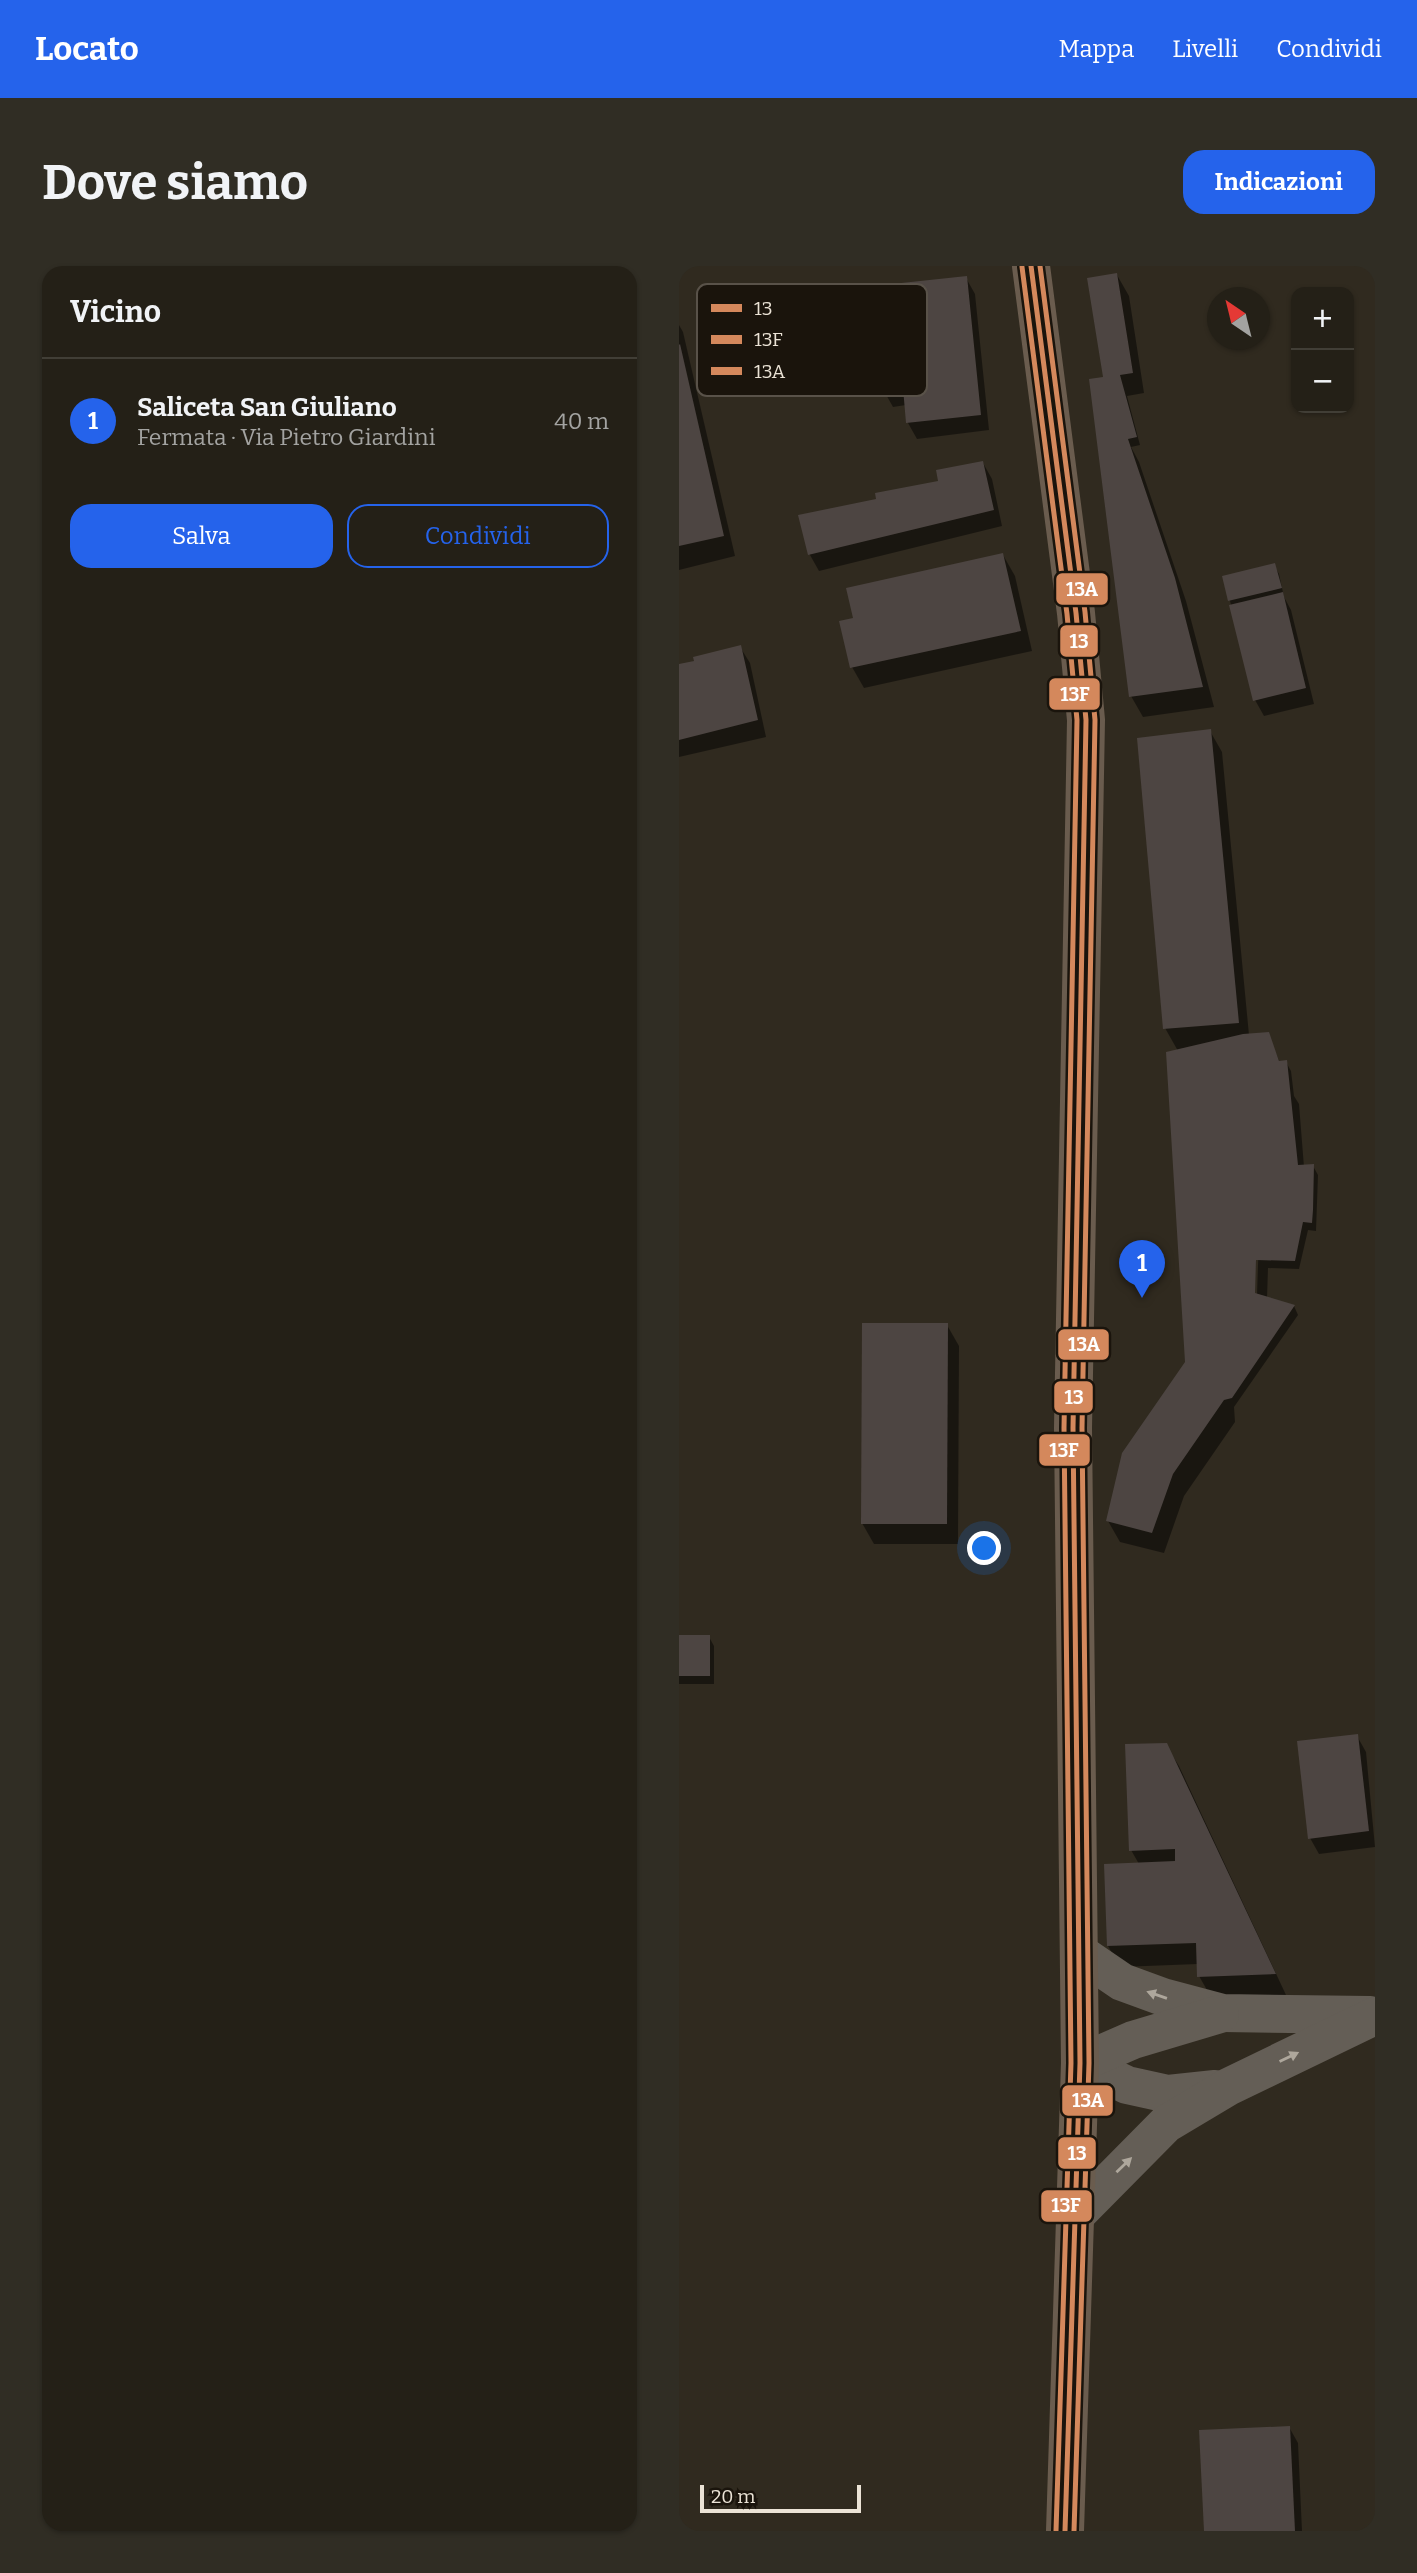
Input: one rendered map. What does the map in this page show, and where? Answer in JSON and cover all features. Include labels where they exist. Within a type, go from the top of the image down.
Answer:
[{"type":"main road","points":[[1031,266],[1076,613],[1086,720],[1073,1428],[1081,1954],[1080,2063],[1065,2531]]},
{"type":"street","points":[[1081,1954],[1122,1982],[1163,1997],[1223,2013],[1375,2015]]},
{"type":"street","points":[[1080,2063],[1133,2040],[1223,2013]]},
{"type":"street","points":[[1077,2214],[1166,2124],[1228,2087],[1375,2015]]},
{"type":"street","points":[[1080,2063],[1127,2085],[1168,2094],[1228,2087]]},
{"type":"building","points":[[1117,273],[1133,373],[1120,375],[1137,437],[1128,439],[1175,578],[1203,687],[1129,697],[1089,379],[1103,377],[1087,278]]},
{"type":"building","points":[[967,276],[981,415],[906,423],[904,396],[927,396],[927,284],[892,284]]},
{"type":"building","points":[[679,345],[724,536],[679,546]]},
{"type":"building","points":[[983,461],[994,510],[808,555],[798,515],[876,499],[875,493],[938,481],[936,470]]},
{"type":"building","points":[[1003,553],[1021,631],[850,668],[839,621],[853,618],[846,588]]},
{"type":"building","points":[[1275,563],[1282,588],[1228,601],[1222,576]]},
{"type":"building","points":[[1283,592],[1306,688],[1253,701],[1229,605]]},
{"type":"building","points":[[741,645],[758,720],[679,740],[679,664],[694,661],[693,657]]},
{"type":"building","points":[[1211,729],[1239,1023],[1163,1029],[1137,738]]},
{"type":"building","points":[[1269,1032],[1279,1061],[1287,1060],[1298,1165],[1314,1164],[1313,1210],[1312,1223],[1303,1222],[1295,1261],[1256,1260],[1255,1293],[1295,1305],[1232,1398],[1224,1400],[1173,1474],[1152,1533],[1106,1521],[1122,1453],[1185,1362],[1166,1052],[1243,1034]]},
{"type":"building","points":[[862,1323],[948,1323],[947,1524],[861,1524]]},
{"type":"building","points":[[679,1635],[710,1635],[710,1676],[679,1676]]},
{"type":"building","points":[[1358,1734],[1369,1831],[1308,1839],[1297,1741]]},
{"type":"building","points":[[1167,1743],[1276,1974],[1197,1977],[1196,1943],[1107,1946],[1104,1864],[1175,1861],[1175,1849],[1129,1851],[1125,1744]]},
{"type":"building","points":[[1290,2426],[1295,2531],[1204,2531],[1199,2430]]},
{"type":"transit line","name":"13","points":[[1031,266],[1076,613],[1086,720],[1073,1428],[1080,2063],[1065,2531]]},
{"type":"transit line","name":"13A","points":[[1040,266],[1085,612],[1095,720],[1082,1428],[1089,2063],[1074,2531]]},
{"type":"transit line","name":"13F","points":[[1022,267],[1067,614],[1077,720],[1064,1428],[1071,2063],[1056,2531]]},
{"type":"place","name":"Saliceta San Giuliano","points":[[1142,1298]]}]
